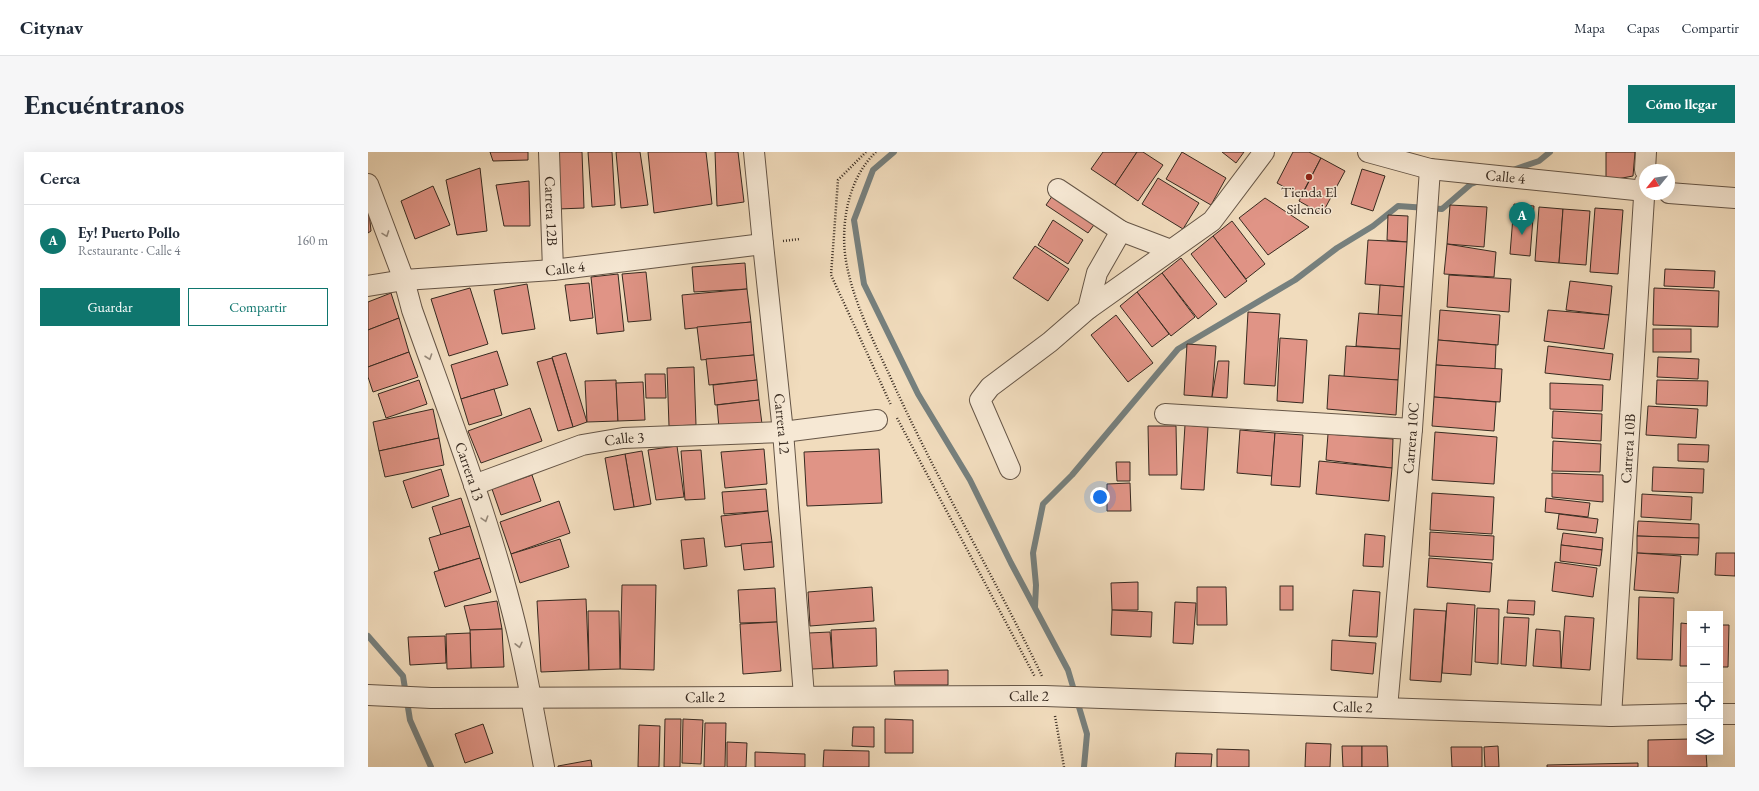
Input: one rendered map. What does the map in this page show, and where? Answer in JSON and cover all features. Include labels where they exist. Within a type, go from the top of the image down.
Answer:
[{"type":"street","name":"Carrera 12B","points":[[549,152],[553,270]]},
{"type":"street","name":"Carrera 12","points":[[754,152],[783,432],[804,696]]},
{"type":"street","points":[[1010,469],[980,400],[990,387],[1050,342],[1088,310],[1212,221],[1264,152]]},
{"type":"street","name":"Calle 4","points":[[1368,152],[1430,168],[1515,178],[1639,189]]},
{"type":"street","points":[[1645,164],[1646,152]]},
{"type":"street","name":"Carrera 10C","points":[[1386,708],[1412,429],[1430,168]]},
{"type":"street","name":"Carrera 13","points":[[368,184],[404,280],[412,310],[474,485],[507,592],[531,697],[544,767]]},
{"type":"street","points":[[1058,189],[1121,231],[1171,250]]},
{"type":"street","points":[[1675,193],[1735,198]]},
{"type":"street","name":"Carrera 10B","points":[[1611,716],[1644,200]]},
{"type":"street","points":[[1088,310],[1097,273],[1121,231]]},
{"type":"street","name":"Calle 4","points":[[368,286],[404,280],[553,270],[763,244]]},
{"type":"street","name":"Calle 3","points":[[474,485],[582,445],[623,438],[783,432],[885,414]]},
{"type":"street","points":[[1166,414],[1412,429]]},
{"type":"street","name":"Calle 2","points":[[371,695],[431,698],[804,696],[1053,697],[1611,716],[1687,714]]},
{"type":"street","points":[[1723,714],[1735,714]]},
{"type":"path","points":[[866,152],[838,180],[831,275],[885,414]]},
{"type":"path","points":[[876,152],[855,182],[844,221],[846,261],[859,308],[902,405],[1053,697],[1064,767]]},
{"type":"path","points":[[896,416],[1053,697]]},
{"type":"building","points":[[490,152],[528,152],[528,160],[493,161]]},
{"type":"building","points":[[556,152],[582,152],[584,208],[558,209]]},
{"type":"building","points":[[588,152],[612,152],[615,205],[592,207]]},
{"type":"building","points":[[616,152],[640,152],[648,205],[621,208]]},
{"type":"building","points":[[648,152],[706,152],[712,204],[654,213]]},
{"type":"building","points":[[715,152],[738,152],[744,202],[717,206]]},
{"type":"building","points":[[1103,152],[1137,152],[1115,185],[1091,169]]},
{"type":"building","points":[[1137,152],[1143,152],[1163,165],[1138,201],[1115,185]]},
{"type":"building","points":[[1182,152],[1226,178],[1211,205],[1166,179]]},
{"type":"building","points":[[1222,152],[1244,152],[1236,163]]},
{"type":"building","points":[[1293,152],[1309,152],[1321,158],[1301,196],[1277,183]]},
{"type":"building","points":[[1606,152],[1635,152],[1633,176],[1606,181]]},
{"type":"building","points":[[1321,158],[1345,171],[1322,214],[1299,201]]},
{"type":"building","points":[[480,168],[487,231],[457,235],[446,180]]},
{"type":"building","points":[[1362,169],[1385,176],[1373,211],[1351,204]]},
{"type":"building","points":[[1158,178],[1199,203],[1183,229],[1142,204]]},
{"type":"building","points":[[529,181],[530,226],[504,226],[496,185]]},
{"type":"building","points":[[433,186],[450,225],[415,239],[401,201]]},
{"type":"building","points":[[1057,189],[1099,218],[1088,233],[1046,205]]},
{"type":"building","points":[[1265,198],[1309,227],[1268,255],[1239,218]]},
{"type":"building","points":[[368,202],[371,231],[368,233]]},
{"type":"building","points":[[1514,204],[1534,206],[1530,256],[1510,254]]},
{"type":"building","points":[[1450,205],[1487,207],[1484,247],[1447,244]]},
{"type":"building","points":[[1539,207],[1563,209],[1559,263],[1535,261]]},
{"type":"building","points":[[1595,208],[1623,210],[1618,274],[1590,272]]},
{"type":"building","points":[[1563,209],[1590,211],[1586,265],[1559,263]]},
{"type":"building","points":[[1388,215],[1408,216],[1407,242],[1387,240]]},
{"type":"building","points":[[1053,220],[1083,240],[1068,264],[1038,245]]},
{"type":"building","points":[[1232,221],[1265,264],[1246,279],[1213,236]]},
{"type":"building","points":[[1213,236],[1247,281],[1225,298],[1191,254]]},
{"type":"building","points":[[1368,240],[1407,242],[1404,287],[1365,284]]},
{"type":"building","points":[[1447,244],[1496,252],[1494,277],[1444,274]]},
{"type":"building","points":[[1035,246],[1069,269],[1048,301],[1013,278]]},
{"type":"building","points":[[1181,258],[1217,304],[1198,319],[1162,273]]},
{"type":"building","points":[[745,263],[747,289],[694,292],[692,267]]},
{"type":"building","points":[[1665,269],[1715,271],[1714,288],[1664,286]]},
{"type":"building","points":[[646,272],[651,320],[628,322],[622,274]]},
{"type":"building","points":[[1162,273],[1195,317],[1171,336],[1137,292]]},
{"type":"building","points":[[618,274],[624,331],[597,334],[591,277]]},
{"type":"building","points":[[1449,275],[1511,279],[1509,312],[1447,307]]},
{"type":"building","points":[[1570,281],[1612,286],[1609,315],[1566,310]]},
{"type":"building","points":[[589,283],[593,318],[570,321],[565,285]]},
{"type":"building","points":[[527,284],[535,329],[502,334],[494,290]]},
{"type":"building","points":[[1380,285],[1404,287],[1402,316],[1378,315]]},
{"type":"building","points":[[470,288],[488,344],[449,356],[431,299]]},
{"type":"building","points":[[1654,288],[1719,291],[1718,327],[1653,325]]},
{"type":"building","points":[[747,289],[751,322],[685,329],[682,295]]},
{"type":"building","points":[[1137,292],[1169,334],[1152,347],[1120,306]]},
{"type":"building","points":[[391,293],[399,318],[368,330],[368,302]]},
{"type":"building","points":[[1440,310],[1500,315],[1498,345],[1438,340]]},
{"type":"building","points":[[1548,310],[1609,315],[1604,349],[1544,341]]},
{"type":"building","points":[[1248,312],[1280,314],[1275,386],[1244,384]]},
{"type":"building","points":[[1359,313],[1402,316],[1400,349],[1356,346]]},
{"type":"building","points":[[1116,315],[1153,363],[1128,382],[1091,335]]},
{"type":"building","points":[[399,318],[409,352],[368,367],[368,330]]},
{"type":"building","points":[[751,322],[754,355],[701,360],[697,327]]},
{"type":"building","points":[[1653,329],[1691,329],[1691,352],[1653,352]]},
{"type":"building","points":[[1280,338],[1307,340],[1303,403],[1277,401]]},
{"type":"building","points":[[1438,340],[1496,345],[1495,369],[1436,365]]},
{"type":"building","points":[[1187,344],[1216,346],[1212,397],[1184,395]]},
{"type":"building","points":[[1346,346],[1400,349],[1398,380],[1344,377]]},
{"type":"building","points":[[1548,346],[1613,354],[1610,380],[1545,373]]},
{"type":"building","points":[[497,351],[508,385],[461,399],[451,365]]},
{"type":"building","points":[[409,352],[418,377],[373,392],[368,377],[368,367]]},
{"type":"building","points":[[566,353],[587,422],[573,427],[552,357]]},
{"type":"building","points":[[754,355],[757,380],[709,385],[706,359]]},
{"type":"building","points":[[1658,357],[1699,359],[1698,379],[1657,377]]},
{"type":"building","points":[[552,358],[573,427],[558,431],[537,362]]},
{"type":"building","points":[[1218,361],[1229,361],[1227,398],[1212,397]]},
{"type":"building","points":[[1436,365],[1502,369],[1500,402],[1434,397]]},
{"type":"building","points":[[694,367],[696,425],[669,426],[667,368]]},
{"type":"building","points":[[645,374],[665,374],[666,398],[646,398]]},
{"type":"building","points":[[1329,375],[1398,380],[1396,415],[1327,409]]},
{"type":"building","points":[[419,380],[427,404],[386,418],[378,394]]},
{"type":"building","points":[[616,380],[618,421],[587,422],[585,381]]},
{"type":"building","points":[[757,380],[759,400],[715,405],[713,385]]},
{"type":"building","points":[[1657,380],[1708,381],[1707,406],[1656,404]]},
{"type":"building","points":[[643,382],[645,420],[618,421],[616,383]]},
{"type":"building","points":[[1550,383],[1603,385],[1602,411],[1550,409]]},
{"type":"building","points":[[494,389],[502,415],[469,425],[461,399]]},
{"type":"building","points":[[1434,397],[1496,402],[1494,431],[1432,426]]},
{"type":"building","points":[[759,400],[762,424],[719,428],[717,405]]},
{"type":"building","points":[[1648,406],[1698,409],[1696,438],[1646,435]]},
{"type":"building","points":[[530,408],[542,441],[481,463],[468,431]]},
{"type":"building","points":[[433,409],[439,438],[379,451],[373,422]]},
{"type":"building","points":[[1553,411],[1602,414],[1601,441],[1552,438]]},
{"type":"building","points":[[1185,425],[1208,427],[1204,490],[1181,489]]},
{"type":"building","points":[[1148,426],[1176,426],[1177,475],[1149,475]]},
{"type":"building","points":[[1240,430],[1275,433],[1272,476],[1237,473]]},
{"type":"building","points":[[1435,432],[1497,437],[1494,484],[1432,480]]},
{"type":"building","points":[[1275,433],[1303,435],[1300,487],[1271,485]]},
{"type":"building","points":[[1328,434],[1393,439],[1392,468],[1326,460]]},
{"type":"building","points":[[439,438],[444,465],[385,477],[379,451]]},
{"type":"building","points":[[1553,441],[1601,444],[1600,472],[1552,471]]},
{"type":"building","points":[[1678,444],[1709,445],[1708,462],[1678,461]]},
{"type":"building","points":[[677,446],[684,497],[656,500],[648,450]]},
{"type":"building","points":[[764,449],[767,484],[725,488],[721,452]]},
{"type":"building","points":[[879,449],[882,503],[807,506],[804,452]]},
{"type":"building","points":[[701,450],[705,499],[685,500],[681,451]]},
{"type":"building","points":[[642,451],[651,504],[634,507],[625,454]]},
{"type":"building","points":[[625,454],[634,507],[614,510],[605,458]]},
{"type":"building","points":[[1319,461],[1392,468],[1389,501],[1316,494]]},
{"type":"building","points":[[1116,462],[1130,462],[1130,481],[1117,481]]},
{"type":"building","points":[[1653,467],[1704,469],[1703,493],[1652,491]]},
{"type":"building","points":[[441,469],[449,496],[412,508],[403,481]]},
{"type":"building","points":[[1552,473],[1603,475],[1603,502],[1552,497]]},
{"type":"building","points":[[532,475],[541,501],[501,515],[492,489]]},
{"type":"building","points":[[1130,483],[1131,511],[1107,511],[1107,484]]},
{"type":"building","points":[[766,489],[768,511],[724,514],[722,492]]},
{"type":"building","points":[[1432,493],[1494,497],[1492,534],[1430,530]]},
{"type":"building","points":[[1642,494],[1692,497],[1691,520],[1641,517]]},
{"type":"building","points":[[461,498],[470,526],[441,535],[432,507]]},
{"type":"building","points":[[1546,498],[1590,503],[1588,517],[1545,512]]},
{"type":"building","points":[[559,501],[570,533],[511,554],[500,522]]},
{"type":"building","points":[[768,511],[772,542],[725,547],[721,516]]},
{"type":"building","points":[[1559,514],[1598,519],[1596,533],[1557,529]]},
{"type":"building","points":[[1638,521],[1699,524],[1699,538],[1637,536]]},
{"type":"building","points":[[470,526],[480,558],[439,570],[429,538]]},
{"type":"building","points":[[1430,532],[1494,536],[1493,560],[1429,556]]},
{"type":"building","points":[[1563,533],[1603,538],[1602,550],[1561,545]]},
{"type":"building","points":[[1365,534],[1385,536],[1383,567],[1363,566]]},
{"type":"building","points":[[1637,536],[1699,538],[1698,555],[1637,553]]},
{"type":"building","points":[[704,538],[707,566],[684,569],[681,540]]},
{"type":"building","points":[[560,539],[569,567],[520,583],[511,554]]},
{"type":"building","points":[[772,542],[774,567],[744,570],[741,544]]},
{"type":"building","points":[[1561,545],[1602,550],[1600,566],[1560,561]]},
{"type":"building","points":[[1637,553],[1681,556],[1678,593],[1634,590]]},
{"type":"building","points":[[1716,553],[1735,553],[1735,576],[1715,575]]},
{"type":"building","points":[[480,558],[491,592],[445,607],[434,572]]},
{"type":"building","points":[[1429,558],[1492,563],[1490,592],[1427,587]]},
{"type":"building","points":[[1555,562],[1597,568],[1593,597],[1552,591]]},
{"type":"building","points":[[1138,582],[1138,610],[1112,610],[1111,583]]},
{"type":"building","points":[[622,585],[656,585],[654,670],[620,669]]},
{"type":"building","points":[[1280,586],[1293,586],[1293,610],[1280,610]]},
{"type":"building","points":[[872,587],[874,621],[810,626],[808,592]]},
{"type":"building","points":[[1197,587],[1226,587],[1227,625],[1197,625]]},
{"type":"building","points":[[775,588],[777,622],[740,623],[738,590]]},
{"type":"building","points":[[1353,590],[1380,592],[1377,637],[1349,636]]},
{"type":"building","points":[[1639,597],[1674,598],[1672,660],[1637,659]]},
{"type":"building","points":[[586,599],[589,670],[541,672],[537,601]]},
{"type":"building","points":[[1508,600],[1535,601],[1534,615],[1507,613]]},
{"type":"building","points":[[497,601],[502,629],[470,630],[464,606]]},
{"type":"building","points":[[1175,602],[1196,603],[1193,644],[1173,643]]},
{"type":"building","points":[[1447,603],[1475,605],[1471,675],[1442,673]]},
{"type":"building","points":[[1477,608],[1499,609],[1498,664],[1475,662]]},
{"type":"building","points":[[1414,609],[1446,611],[1441,682],[1410,680]]},
{"type":"building","points":[[1112,610],[1152,612],[1151,637],[1111,635]]},
{"type":"building","points":[[588,611],[619,611],[620,669],[589,670]]},
{"type":"building","points":[[1565,616],[1594,618],[1590,670],[1561,668]]},
{"type":"building","points":[[1504,617],[1529,618],[1526,666],[1501,664]]},
{"type":"building","points":[[777,622],[781,671],[743,674],[740,624]]},
{"type":"building","points":[[1681,623],[1687,624],[1687,666],[1680,666]]},
{"type":"building","points":[[1723,625],[1729,625],[1728,667],[1723,667]]},
{"type":"building","points":[[876,628],[877,666],[833,668],[831,630]]},
{"type":"building","points":[[502,629],[504,667],[471,668],[470,630]]},
{"type":"building","points":[[1536,629],[1560,631],[1561,668],[1533,666]]},
{"type":"building","points":[[830,632],[833,668],[812,669],[809,633]]},
{"type":"building","points":[[470,633],[471,668],[447,669],[446,634]]},
{"type":"building","points":[[445,636],[446,663],[410,665],[408,637]]},
{"type":"building","points":[[1332,640],[1376,643],[1373,674],[1331,670]]},
{"type":"building","points":[[948,670],[948,685],[895,685],[894,671]]},
{"type":"building","points":[[665,719],[681,719],[680,767],[664,767]]},
{"type":"building","points":[[683,719],[703,720],[701,764],[682,763]]},
{"type":"building","points":[[885,719],[913,720],[913,753],[885,753]]},
{"type":"building","points":[[705,723],[726,723],[725,767],[704,767]]},
{"type":"building","points":[[483,724],[493,753],[465,763],[455,734]]},
{"type":"building","points":[[639,725],[660,726],[659,767],[638,767]]},
{"type":"building","points":[[853,727],[874,727],[874,747],[852,746]]},
{"type":"building","points":[[1687,739],[1687,755],[1706,755],[1707,767],[1648,767],[1648,740]]},
{"type":"building","points":[[727,742],[747,743],[746,767],[727,767]]},
{"type":"building","points":[[1306,743],[1331,744],[1330,767],[1305,767]]},
{"type":"building","points":[[1342,746],[1362,746],[1362,767],[1343,767]]},
{"type":"building","points":[[1362,746],[1387,746],[1388,767],[1362,767]]},
{"type":"building","points":[[1498,746],[1499,767],[1485,767],[1484,747]]},
{"type":"building","points":[[1451,747],[1482,747],[1482,767],[1452,767]]},
{"type":"building","points":[[1217,749],[1249,750],[1249,767],[1217,767]]},
{"type":"building","points":[[824,750],[869,751],[869,767],[823,767]]},
{"type":"building","points":[[755,752],[805,754],[805,767],[755,767]]},
{"type":"building","points":[[1176,753],[1212,754],[1211,767],[1175,767]]},
{"type":"building","points":[[591,760],[592,767],[558,767],[558,766]]},
{"type":"building","points":[[1638,763],[1638,767],[1547,767],[1547,765]]},
{"type":"waterway","points":[[894,152],[873,170],[854,220],[864,284],[918,394],[970,480],[1011,563],[1068,670],[1087,734],[1084,767]]},
{"type":"waterway","points":[[1510,171],[1539,161],[1550,152]]},
{"type":"waterway","points":[[1035,607],[1036,585],[1033,553],[1043,504],[1072,475],[1178,349],[1295,280],[1337,248],[1373,226],[1398,206],[1442,209],[1471,184],[1479,181]]},
{"type":"waterway","points":[[368,636],[403,676],[410,720],[431,767]]},
{"type":"place","name":"Tienda El Silencio","points":[[1309,177]]},
{"type":"place","name":"Ey! Puerto Pollo","points":[[1522,235]]}]
